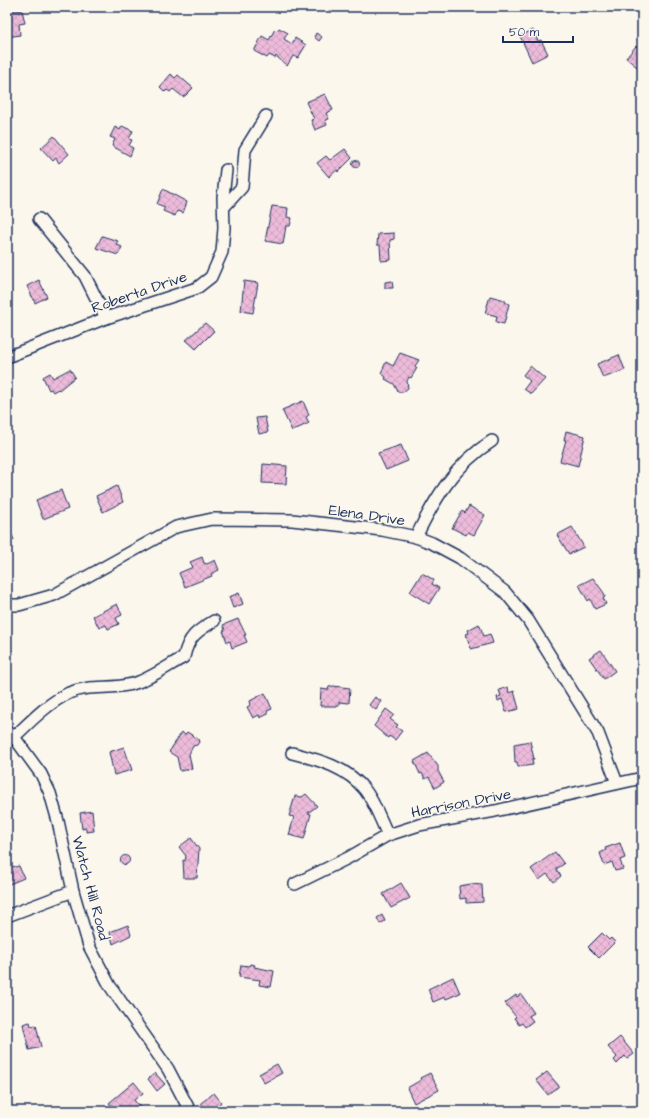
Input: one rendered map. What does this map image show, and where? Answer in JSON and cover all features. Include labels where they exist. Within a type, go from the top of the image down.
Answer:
[{"type":"street","points":[[224,207],[242,187],[245,150],[266,116]]},
{"type":"street","name":"Roberta Drive","points":[[7,357],[106,318],[197,288],[211,277],[222,252],[226,170]]},
{"type":"street","points":[[39,219],[85,276],[106,318]]},
{"type":"street","points":[[416,537],[430,507],[454,473],[475,452],[492,442]]},
{"type":"street","name":"Elena Drive","points":[[7,605],[19,605],[54,595],[176,527],[212,519],[292,520],[382,530],[416,537],[432,543],[460,558],[505,592],[528,620],[598,733],[617,783]]},
{"type":"street","points":[[10,734],[52,703],[70,693],[85,688],[116,687],[134,684],[184,657],[187,644],[199,629],[214,621]]},
{"type":"street","name":"Watch Hill Road","points":[[10,734],[41,774],[50,793],[58,821],[73,891],[90,946],[110,986],[168,1069],[190,1111]]},
{"type":"street","points":[[292,753],[332,765],[349,775],[366,791],[388,835]]},
{"type":"street","name":"Harrison Drive","points":[[295,884],[348,858],[388,835],[419,825],[495,812],[642,778]]},
{"type":"street","points":[[7,916],[73,891]]},
{"type":"building","points":[[14,8],[14,11],[22,10],[25,23],[19,24],[20,35],[7,37],[7,9]]},
{"type":"building","points":[[279,28],[288,33],[284,39],[292,44],[295,38],[306,45],[298,58],[293,56],[287,66],[276,56],[275,58],[269,55],[267,58],[254,51],[262,36],[269,40],[275,29],[277,31]]},
{"type":"building","points":[[533,30],[538,41],[541,40],[548,54],[532,62],[520,36]]},
{"type":"building","points":[[316,33],[322,37],[319,41],[314,37]]},
{"type":"building","points":[[636,46],[642,51],[642,71],[626,58]]},
{"type":"building","points":[[171,74],[175,78],[178,75],[193,88],[183,97],[173,89],[170,92],[167,90],[165,92],[160,87]]},
{"type":"building","points":[[325,94],[333,110],[326,113],[329,119],[325,120],[327,125],[315,130],[311,120],[314,119],[306,102]]},
{"type":"building","points":[[122,126],[133,131],[129,139],[132,140],[129,146],[133,148],[130,156],[112,146],[115,139],[110,137],[115,127],[120,130]]},
{"type":"building","points":[[54,136],[69,154],[59,163],[56,158],[53,161],[41,148]]},
{"type":"building","points":[[345,149],[352,158],[338,172],[337,170],[329,177],[317,163],[326,156],[330,160]]},
{"type":"building","points":[[356,161],[359,164],[356,167],[353,164]]},
{"type":"building","points":[[163,189],[187,202],[183,213],[177,211],[175,216],[163,211],[165,207],[157,204]]},
{"type":"building","points":[[272,206],[288,208],[287,217],[292,218],[290,226],[286,226],[283,244],[265,241]]},
{"type":"building","points":[[394,233],[394,239],[390,240],[391,260],[381,261],[380,245],[377,245],[378,234]]},
{"type":"building","points":[[102,236],[118,241],[116,244],[122,247],[118,255],[96,248]]},
{"type":"building","points":[[39,280],[47,297],[35,303],[27,286]]},
{"type":"building","points":[[244,281],[258,283],[253,313],[241,311]]},
{"type":"building","points":[[392,281],[393,288],[385,288],[385,282]]},
{"type":"building","points":[[490,296],[505,300],[505,302],[509,304],[504,324],[496,322],[497,316],[485,313]]},
{"type":"building","points":[[205,323],[214,331],[196,349],[186,340]]},
{"type":"building","points":[[400,353],[419,360],[415,366],[417,368],[411,378],[409,377],[407,381],[408,388],[403,392],[398,392],[394,384],[385,379],[386,377],[381,373],[386,362],[393,366]]},
{"type":"building","points":[[619,355],[625,370],[603,378],[597,364]]},
{"type":"building","points":[[530,366],[545,379],[531,394],[524,389],[530,381],[523,375]]},
{"type":"building","points":[[70,369],[75,377],[59,390],[58,389],[53,392],[51,389],[49,390],[43,377],[50,373],[53,378]]},
{"type":"building","points":[[303,401],[309,415],[306,417],[309,423],[292,431],[282,410]]},
{"type":"building","points":[[265,417],[268,432],[259,434],[256,418]]},
{"type":"building","points":[[566,431],[585,436],[578,466],[560,461],[566,440],[564,440]]},
{"type":"building","points":[[401,445],[408,461],[386,470],[378,453]]},
{"type":"building","points":[[263,464],[287,466],[286,484],[262,483]]},
{"type":"building","points":[[117,486],[123,502],[103,512],[96,496]]},
{"type":"building","points":[[61,490],[68,509],[43,519],[36,500]]},
{"type":"building","points":[[469,506],[485,515],[474,535],[468,532],[466,535],[452,528],[462,511],[465,513]]},
{"type":"building","points":[[7,523],[14,540],[7,543]]},
{"type":"building","points":[[572,527],[584,547],[569,554],[557,535]]},
{"type":"building","points":[[202,557],[204,563],[207,564],[215,560],[219,570],[211,574],[212,576],[185,587],[179,573],[193,567],[190,562]]},
{"type":"building","points":[[422,573],[434,580],[432,584],[439,588],[429,604],[410,592]]},
{"type":"building","points":[[593,578],[604,593],[605,597],[603,598],[606,604],[595,609],[590,599],[588,601],[579,585]]},
{"type":"building","points":[[239,593],[243,604],[233,608],[229,597]]},
{"type":"building","points":[[117,604],[122,615],[116,618],[119,624],[108,629],[106,625],[99,628],[93,616]]},
{"type":"building","points":[[238,619],[246,635],[244,635],[247,642],[232,648],[230,641],[227,642],[223,631],[225,630],[223,625]]},
{"type":"building","points":[[479,624],[484,636],[490,634],[493,643],[471,649],[466,634],[469,633],[468,630]]},
{"type":"building","points":[[7,638],[9,655],[7,656]]},
{"type":"building","points":[[601,650],[615,671],[604,679],[589,658]]},
{"type":"building","points":[[329,687],[350,688],[349,703],[339,702],[339,706],[320,706],[321,689],[328,690]]},
{"type":"building","points":[[508,687],[509,693],[514,691],[519,709],[506,712],[502,699],[498,701],[497,697],[501,696],[499,690]]},
{"type":"building","points":[[265,693],[272,709],[267,711],[268,714],[260,718],[259,715],[253,718],[247,707],[251,705],[250,701]]},
{"type":"building","points":[[375,697],[381,701],[376,710],[369,705]]},
{"type":"building","points":[[386,709],[394,715],[390,719],[398,725],[396,727],[402,731],[395,740],[389,736],[388,738],[374,726]]},
{"type":"building","points":[[182,732],[185,735],[187,732],[198,739],[199,742],[197,745],[193,746],[189,754],[192,769],[180,771],[177,757],[169,752]]},
{"type":"building","points":[[530,741],[534,759],[532,759],[533,765],[518,767],[517,762],[515,762],[514,744]]},
{"type":"building","points":[[124,747],[132,770],[114,775],[109,752]]},
{"type":"building","points":[[428,753],[438,766],[438,771],[444,782],[435,788],[429,777],[425,779],[422,773],[420,774],[414,761]]},
{"type":"building","points":[[306,794],[317,806],[308,813],[311,814],[304,839],[289,835],[294,817],[289,816],[295,796],[302,797]]},
{"type":"building","points":[[92,811],[94,831],[86,832],[86,828],[82,829],[80,813]]},
{"type":"building","points":[[191,838],[199,849],[197,878],[184,878],[183,860],[185,861],[186,856],[179,847]]},
{"type":"building","points":[[620,843],[625,858],[620,860],[623,869],[615,871],[612,862],[604,865],[600,853],[606,850],[605,848]]},
{"type":"building","points":[[555,852],[564,864],[556,869],[561,876],[554,882],[547,874],[539,880],[531,869]]},
{"type":"building","points":[[123,856],[127,856],[129,860],[127,864],[123,864],[121,862],[121,858]]},
{"type":"building","points":[[14,866],[19,866],[24,878],[7,885],[7,870]]},
{"type":"building","points":[[401,883],[410,898],[391,908],[383,894]]},
{"type":"building","points":[[471,884],[482,885],[483,902],[466,903],[466,898],[460,899],[459,886]]},
{"type":"building","points":[[382,915],[385,921],[380,924],[377,918]]},
{"type":"building","points":[[128,925],[131,935],[113,944],[110,932]]},
{"type":"building","points":[[602,933],[609,940],[611,938],[615,942],[599,958],[588,947]]},
{"type":"building","points":[[250,964],[255,965],[254,967],[274,971],[271,987],[259,985],[260,980],[239,977],[241,965],[249,966]]},
{"type":"building","points":[[453,977],[460,993],[446,999],[445,997],[433,1002],[428,989]]},
{"type":"building","points":[[521,994],[534,1013],[529,1016],[533,1021],[525,1027],[522,1023],[519,1025],[514,1018],[516,1017],[505,1003],[516,995],[517,997]]},
{"type":"building","points":[[30,1022],[31,1026],[36,1025],[41,1047],[29,1050],[23,1024]]},
{"type":"building","points":[[620,1037],[634,1054],[627,1059],[625,1056],[617,1064],[614,1060],[617,1057],[608,1047]]},
{"type":"building","points":[[277,1064],[282,1073],[264,1083],[259,1074]]},
{"type":"building","points":[[547,1072],[559,1086],[548,1095],[536,1080]]},
{"type":"building","points":[[155,1073],[165,1084],[157,1091],[148,1079]]},
{"type":"building","points":[[430,1073],[439,1090],[414,1103],[407,1088],[421,1080],[420,1078]]},
{"type":"building","points":[[134,1082],[143,1093],[134,1100],[143,1111],[119,1111],[117,1106],[114,1109],[109,1103]]},
{"type":"building","points":[[214,1093],[221,1102],[214,1111],[208,1111],[201,1103]]}]
